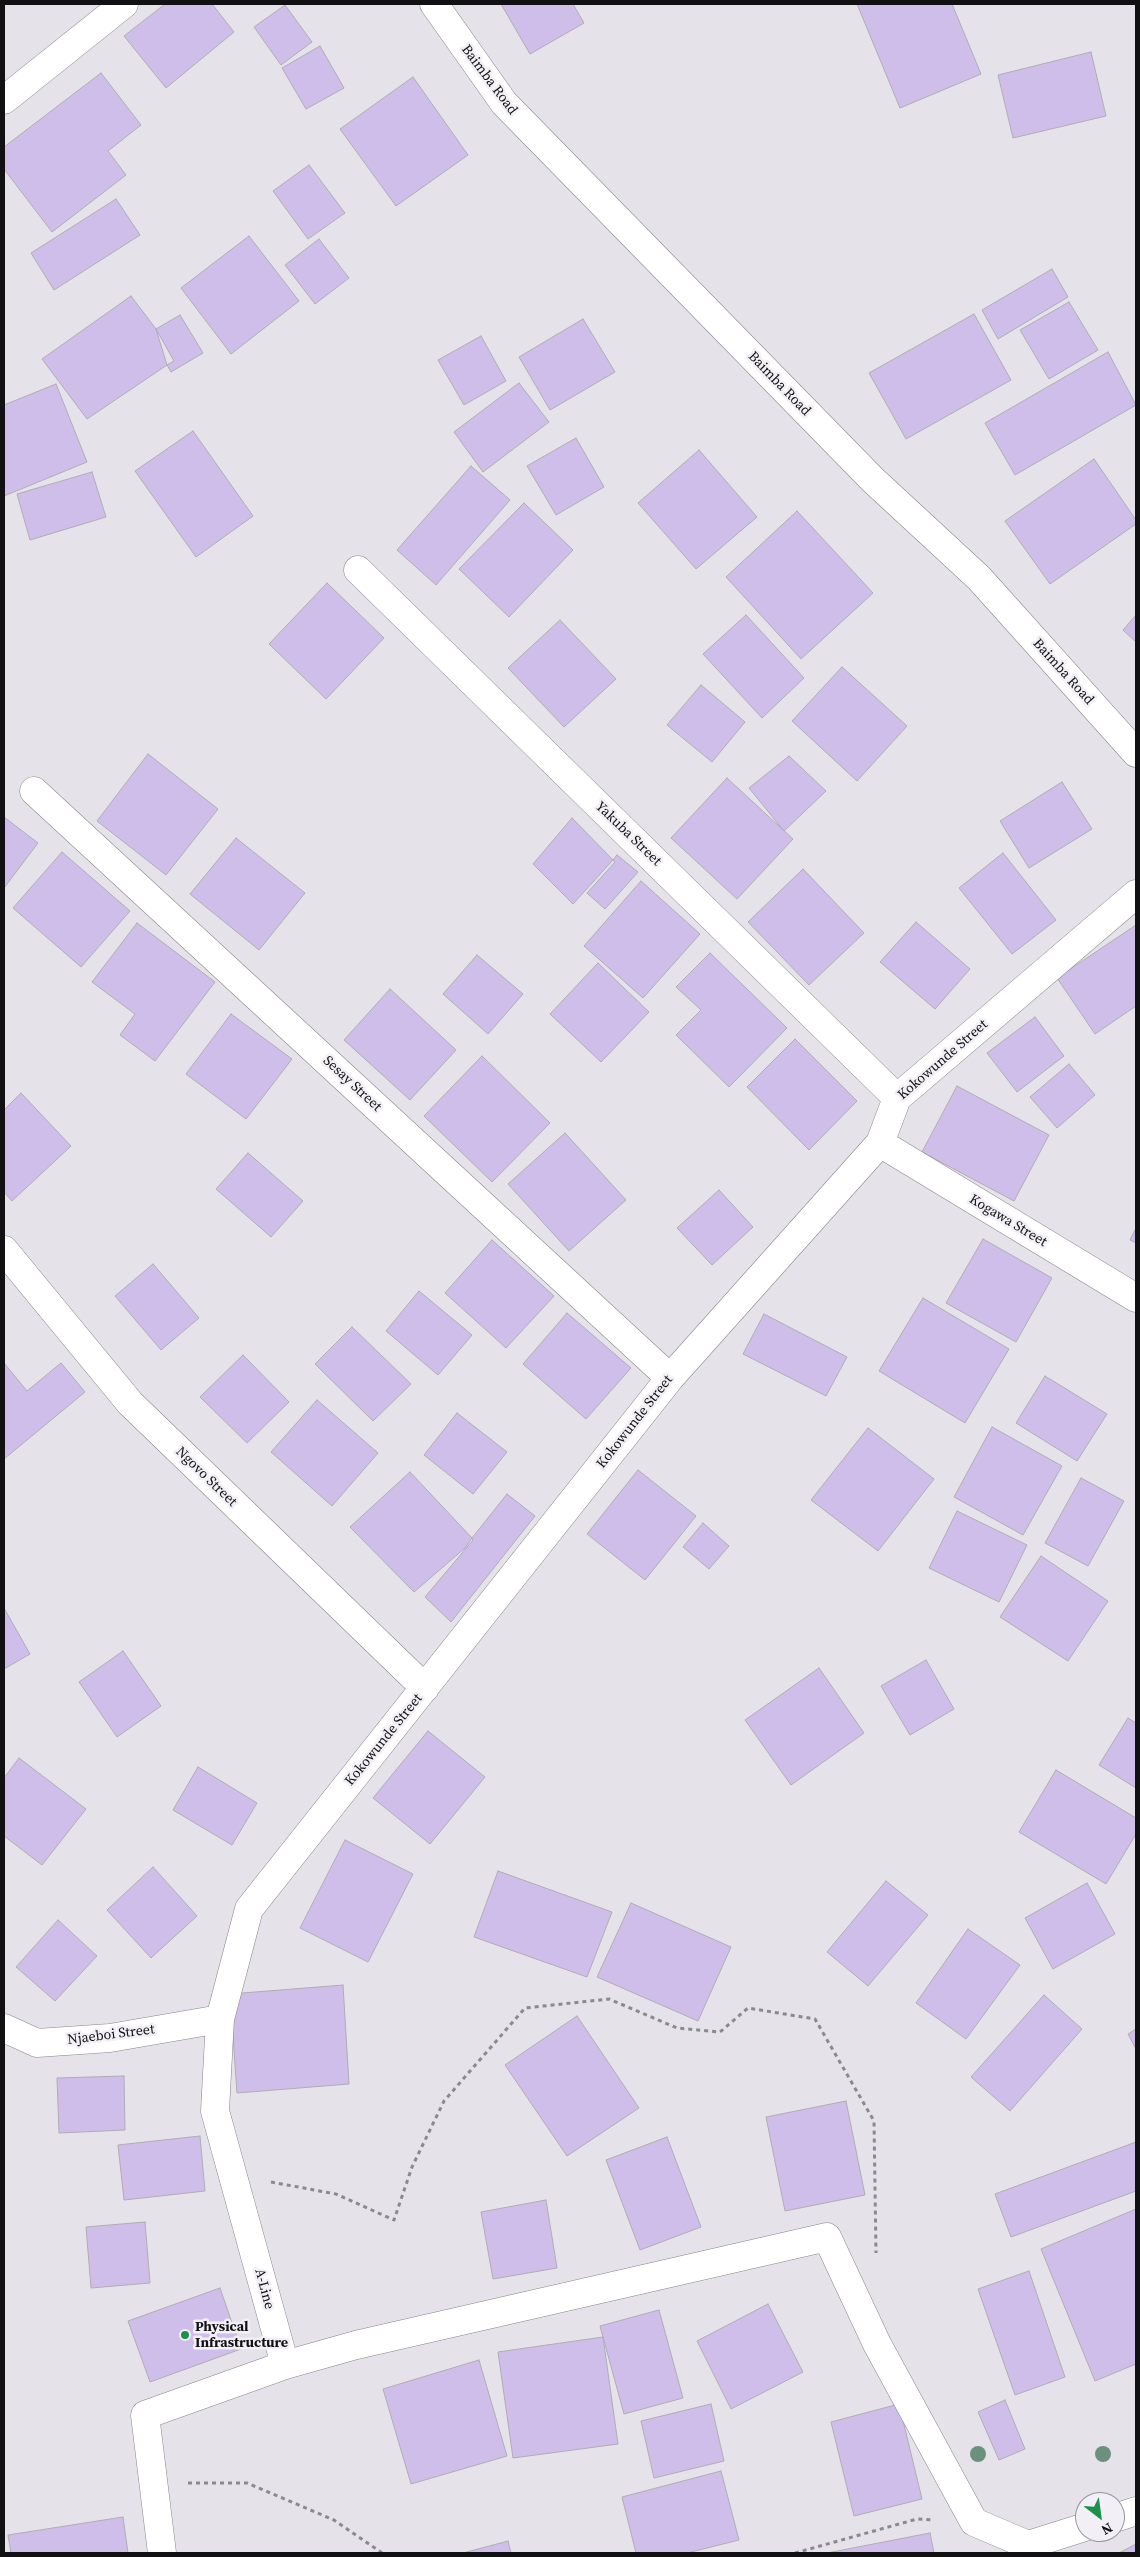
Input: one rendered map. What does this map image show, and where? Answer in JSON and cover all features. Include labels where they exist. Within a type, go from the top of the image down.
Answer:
[{"type":"street","points":[[4,100],[124,4]]},
{"type":"street","name":"Baimba Road","points":[[434,4],[504,103],[866,473],[979,578],[1136,753]]},
{"type":"street","name":"Yakuba Street","points":[[358,570],[897,1098]]},
{"type":"street","name":"Sesay Street","points":[[34,791],[670,1378]]},
{"type":"street","name":"Kokowunde Street","points":[[220,2019],[249,1909],[670,1378],[880,1143],[897,1098],[1136,894]]},
{"type":"street","name":"Kogawa Street","points":[[880,1143],[1136,1298]]},
{"type":"street","name":"Ngovo Street","points":[[4,1250],[130,1403],[425,1688]]},
{"type":"street","name":"Njaeboi Street","points":[[4,2028],[37,2043],[110,2038],[220,2019]]},
{"type":"street","name":"A-Line","points":[[220,2019],[215,2111],[285,2365]]},
{"type":"street","points":[[162,2553],[145,2415],[285,2365],[356,2345],[827,2237],[877,2344],[974,2522],[1026,2549],[1075,2532]]},
{"type":"path","points":[[233,2175],[336,2194],[394,2220],[412,2167],[444,2101],[525,2008],[608,1999],[677,2028],[720,2032],[748,2008],[815,2018],[874,2121],[876,2257]]},
{"type":"path","points":[[154,2484],[247,2483],[334,2520],[382,2553]]},
{"type":"path","points":[[795,2553],[918,2519],[974,2522]]},
{"type":"building","points":[[165,4],[212,4],[234,32],[166,88],[124,36]]},
{"type":"building","points":[[501,4],[573,4],[584,23],[530,54]]},
{"type":"building","points":[[857,4],[952,4],[981,74],[900,108]]},
{"type":"building","points":[[285,5],[312,42],[281,65],[254,27]]},
{"type":"building","points":[[320,46],[344,88],[306,109],[282,68]]},
{"type":"building","points":[[1091,52],[1106,116],[1013,138],[998,75]]},
{"type":"building","points":[[101,73],[141,125],[108,151],[126,175],[52,232],[4,169],[4,147]]},
{"type":"building","points":[[413,77],[468,155],[396,206],[340,129]]},
{"type":"building","points":[[309,165],[345,213],[308,239],[273,191]]},
{"type":"building","points":[[116,199],[140,235],[54,290],[31,253]]},
{"type":"building","points":[[249,236],[299,301],[231,354],[181,288]]},
{"type":"building","points":[[319,239],[349,278],[315,304],[285,265]]},
{"type":"building","points":[[1052,269],[1068,297],[998,339],[982,310]]},
{"type":"building","points":[[131,296],[156,329],[167,365],[87,419],[42,359]]},
{"type":"building","points":[[1069,302],[1098,350],[1049,379],[1020,330]]},
{"type":"building","points":[[974,314],[1011,380],[906,439],[869,373]]},
{"type":"building","points":[[180,315],[203,353],[171,372],[167,365],[174,361],[156,329]]},
{"type":"building","points":[[583,319],[615,372],[550,410],[519,357]]},
{"type":"building","points":[[481,336],[506,381],[464,405],[438,360]]},
{"type":"building","points":[[1108,352],[1136,405],[1015,475],[985,423]]},
{"type":"building","points":[[519,383],[549,422],[483,472],[454,432]]},
{"type":"building","points":[[56,384],[87,462],[4,496],[4,405]]},
{"type":"building","points":[[193,431],[253,516],[196,557],[135,471]]},
{"type":"building","points":[[576,438],[604,487],[556,515],[527,466]]},
{"type":"building","points":[[699,450],[757,517],[696,569],[638,503]]},
{"type":"building","points":[[1094,459],[1136,520],[1136,524],[1050,584],[1005,521]]},
{"type":"building","points":[[471,466],[510,500],[436,585],[397,550]]},
{"type":"building","points":[[92,472],[106,517],[30,540],[17,494]]},
{"type":"building","points":[[524,503],[573,550],[509,617],[459,569]]},
{"type":"building","points":[[797,511],[873,593],[801,659],[726,577]]},
{"type":"building","points":[[327,583],[384,638],[326,699],[269,644]]},
{"type":"building","points":[[746,615],[804,678],[762,718],[703,654]]},
{"type":"building","points":[[1136,615],[1136,642],[1123,630]]},
{"type":"building","points":[[560,620],[616,679],[564,727],[508,668]]},
{"type":"building","points":[[842,667],[907,726],[857,781],[792,721]]},
{"type":"building","points":[[701,685],[745,722],[712,762],[667,725]]},
{"type":"building","points":[[148,754],[218,809],[166,875],[97,821]]},
{"type":"building","points":[[789,756],[826,791],[784,831],[749,788]]},
{"type":"building","points":[[727,778],[793,839],[737,899],[671,838]]},
{"type":"building","points":[[1062,782],[1092,829],[1029,868],[1000,821]]},
{"type":"building","points":[[4,817],[38,843],[4,888]]},
{"type":"building","points":[[572,818],[613,860],[573,904],[533,864]]},
{"type":"building","points":[[236,838],[305,893],[259,950],[190,894]]},
{"type":"building","points":[[62,852],[130,911],[81,967],[13,908]]},
{"type":"building","points":[[1003,853],[1056,920],[1012,954],[959,888]]},
{"type":"building","points":[[617,855],[638,872],[605,909],[587,893],[615,862],[613,860]]},
{"type":"building","points":[[803,869],[864,933],[809,985],[748,922]]},
{"type":"building","points":[[641,881],[700,934],[643,998],[584,946]]},
{"type":"building","points":[[916,922],[970,969],[935,1009],[880,962]]},
{"type":"building","points":[[137,923],[215,982],[155,1061],[120,1035],[135,1014],[92,982]]},
{"type":"building","points":[[1136,925],[1136,1006],[1095,1034],[1057,978]]},
{"type":"building","points":[[710,953],[787,1028],[729,1087],[676,1035],[701,1010],[676,987]]},
{"type":"building","points":[[477,955],[523,994],[488,1034],[443,994]]},
{"type":"building","points":[[598,963],[649,1012],[601,1062],[550,1014]]},
{"type":"building","points":[[390,989],[456,1050],[410,1100],[344,1040]]},
{"type":"building","points":[[231,1014],[292,1059],[246,1119],[186,1074]]},
{"type":"building","points":[[1035,1017],[1064,1056],[1017,1092],[987,1053]]},
{"type":"building","points":[[795,1039],[857,1101],[809,1150],[747,1087]]},
{"type":"building","points":[[482,1056],[550,1123],[492,1182],[424,1116]]},
{"type":"building","points":[[1069,1064],[1095,1095],[1057,1128],[1030,1097]]},
{"type":"building","points":[[957,1086],[1049,1135],[1014,1201],[922,1152]]},
{"type":"building","points":[[21,1093],[71,1146],[12,1201],[4,1192],[4,1110]]},
{"type":"building","points":[[565,1133],[626,1200],[569,1251],[508,1184]]},
{"type":"building","points":[[248,1153],[303,1201],[271,1237],[216,1189]]},
{"type":"building","points":[[719,1190],[753,1227],[712,1265],[677,1228]]},
{"type":"building","points":[[1136,1228],[1136,1243],[1130,1240]]},
{"type":"building","points":[[983,1239],[1052,1278],[1016,1342],[946,1303]]},
{"type":"building","points":[[492,1240],[554,1296],[506,1348],[445,1293]]},
{"type":"building","points":[[153,1264],[199,1318],[161,1350],[115,1296]]},
{"type":"building","points":[[419,1291],[472,1335],[438,1375],[386,1331]]},
{"type":"building","points":[[923,1298],[1009,1349],[965,1423],[879,1371]]},
{"type":"building","points":[[567,1313],[631,1368],[586,1419],[523,1364]]},
{"type":"building","points":[[764,1314],[847,1357],[826,1396],[743,1354]]},
{"type":"building","points":[[352,1327],[411,1384],[373,1421],[315,1364]]},
{"type":"building","points":[[243,1355],[289,1402],[247,1443],[200,1397]]},
{"type":"building","points":[[4,1363],[27,1391],[61,1363],[85,1392],[4,1459]]},
{"type":"building","points":[[1045,1376],[1107,1414],[1077,1461],[1016,1423]]},
{"type":"building","points":[[317,1400],[378,1453],[332,1506],[271,1452]]},
{"type":"building","points":[[457,1413],[507,1452],[473,1494],[424,1455]]},
{"type":"building","points":[[992,1427],[1062,1466],[1023,1535],[954,1497]]},
{"type":"building","points":[[868,1428],[934,1479],[878,1551],[811,1500]]},
{"type":"building","points":[[638,1470],[696,1516],[645,1580],[587,1534]]},
{"type":"building","points":[[410,1472],[472,1538],[465,1548],[414,1592],[350,1527]]},
{"type":"building","points":[[1081,1478],[1124,1501],[1088,1566],[1045,1543]]},
{"type":"building","points":[[507,1494],[535,1516],[451,1622],[425,1597],[473,1540],[472,1538]]},
{"type":"building","points":[[957,1511],[1027,1545],[999,1602],[929,1568]]},
{"type":"building","points":[[703,1523],[729,1546],[709,1569],[683,1547]]},
{"type":"building","points":[[1041,1556],[1108,1601],[1068,1661],[1000,1617]]},
{"type":"building","points":[[4,1608],[30,1654],[4,1669]]},
{"type":"building","points":[[123,1651],[161,1706],[117,1737],[79,1682]]},
{"type":"building","points":[[926,1660],[954,1709],[910,1735],[881,1686]]},
{"type":"building","points":[[819,1668],[864,1733],[791,1785],[745,1720]]},
{"type":"building","points":[[1128,1718],[1136,1723],[1136,1788],[1099,1765]]},
{"type":"building","points":[[428,1731],[485,1777],[430,1844],[373,1798]]},
{"type":"building","points":[[19,1758],[86,1809],[42,1865],[4,1836],[4,1778]]},
{"type":"building","points":[[198,1767],[257,1803],[232,1845],[173,1810]]},
{"type":"building","points":[[1056,1770],[1136,1818],[1136,1834],[1106,1884],[1019,1832]]},
{"type":"building","points":[[345,1840],[413,1874],[368,1962],[300,1928]]},
{"type":"building","points":[[153,1867],[197,1916],[151,1958],[107,1910]]},
{"type":"building","points":[[498,1871],[612,1912],[587,1977],[474,1937]]},
{"type":"building","points":[[886,1881],[928,1915],[868,1986],[827,1952]]},
{"type":"building","points":[[1087,1883],[1115,1934],[1053,1969],[1025,1918]]},
{"type":"building","points":[[631,1903],[731,1947],[698,2021],[597,1977]]},
{"type":"building","points":[[58,1920],[97,1956],[55,2001],[16,1967]]},
{"type":"building","points":[[968,1929],[1020,1965],[966,2039],[916,2003]]},
{"type":"building","points":[[343,1985],[349,2084],[237,2093],[230,1994]]},
{"type":"building","points":[[1044,1995],[1082,2029],[1010,2111],[971,2077]]},
{"type":"building","points":[[577,2016],[639,2108],[567,2156],[505,2065]]},
{"type":"building","points":[[1136,2029],[1136,2049],[1128,2034]]},
{"type":"building","points":[[124,2076],[125,2130],[59,2133],[57,2078]]},
{"type":"building","points":[[846,2101],[865,2195],[785,2211],[766,2117]]},
{"type":"building","points":[[200,2136],[205,2191],[124,2200],[118,2145]]},
{"type":"building","points":[[667,2137],[701,2227],[640,2250],[606,2160]]},
{"type":"building","points":[[1136,2142],[1136,2191],[1011,2237],[995,2194]]},
{"type":"building","points":[[546,2200],[557,2268],[493,2279],[481,2212]]},
{"type":"building","points":[[1136,2209],[1136,2364],[1095,2381],[1041,2249]]},
{"type":"building","points":[[145,2222],[150,2283],[91,2288],[86,2227]]},
{"type":"building","points":[[1029,2271],[1065,2377],[1015,2395],[978,2289]]},
{"type":"building","name":"Physical Infrastructure","points":[[220,2288],[241,2349],[150,2382],[128,2321]]},
{"type":"building","points":[[768,2304],[803,2372],[731,2409],[697,2341]]},
{"type":"building","points":[[659,2310],[683,2398],[624,2414],[600,2326]]},
{"type":"building","points":[[603,2337],[618,2444],[513,2458],[498,2352]]},
{"type":"building","points":[[479,2360],[507,2456],[411,2484],[383,2389]]},
{"type":"building","points":[[1005,2400],[1025,2449],[999,2460],[978,2412]]},
{"type":"building","points":[[711,2404],[724,2461],[654,2478],[641,2421]]},
{"type":"building","points":[[899,2404],[922,2499],[854,2516],[831,2422]]},
{"type":"building","points":[[721,2471],[739,2540],[687,2553],[636,2553],[622,2497]]},
{"type":"building","points":[[123,2517],[128,2553],[11,2553],[8,2535]]},
{"type":"building","points":[[930,2533],[934,2553],[827,2553]]},
{"type":"building","points":[[508,2541],[511,2553],[463,2553]]},
{"type":"building","points":[[1136,2544],[1136,2553],[1119,2553]]},
{"type":"place","name":"Physical Infrastructure","points":[[185,2335]]}]
